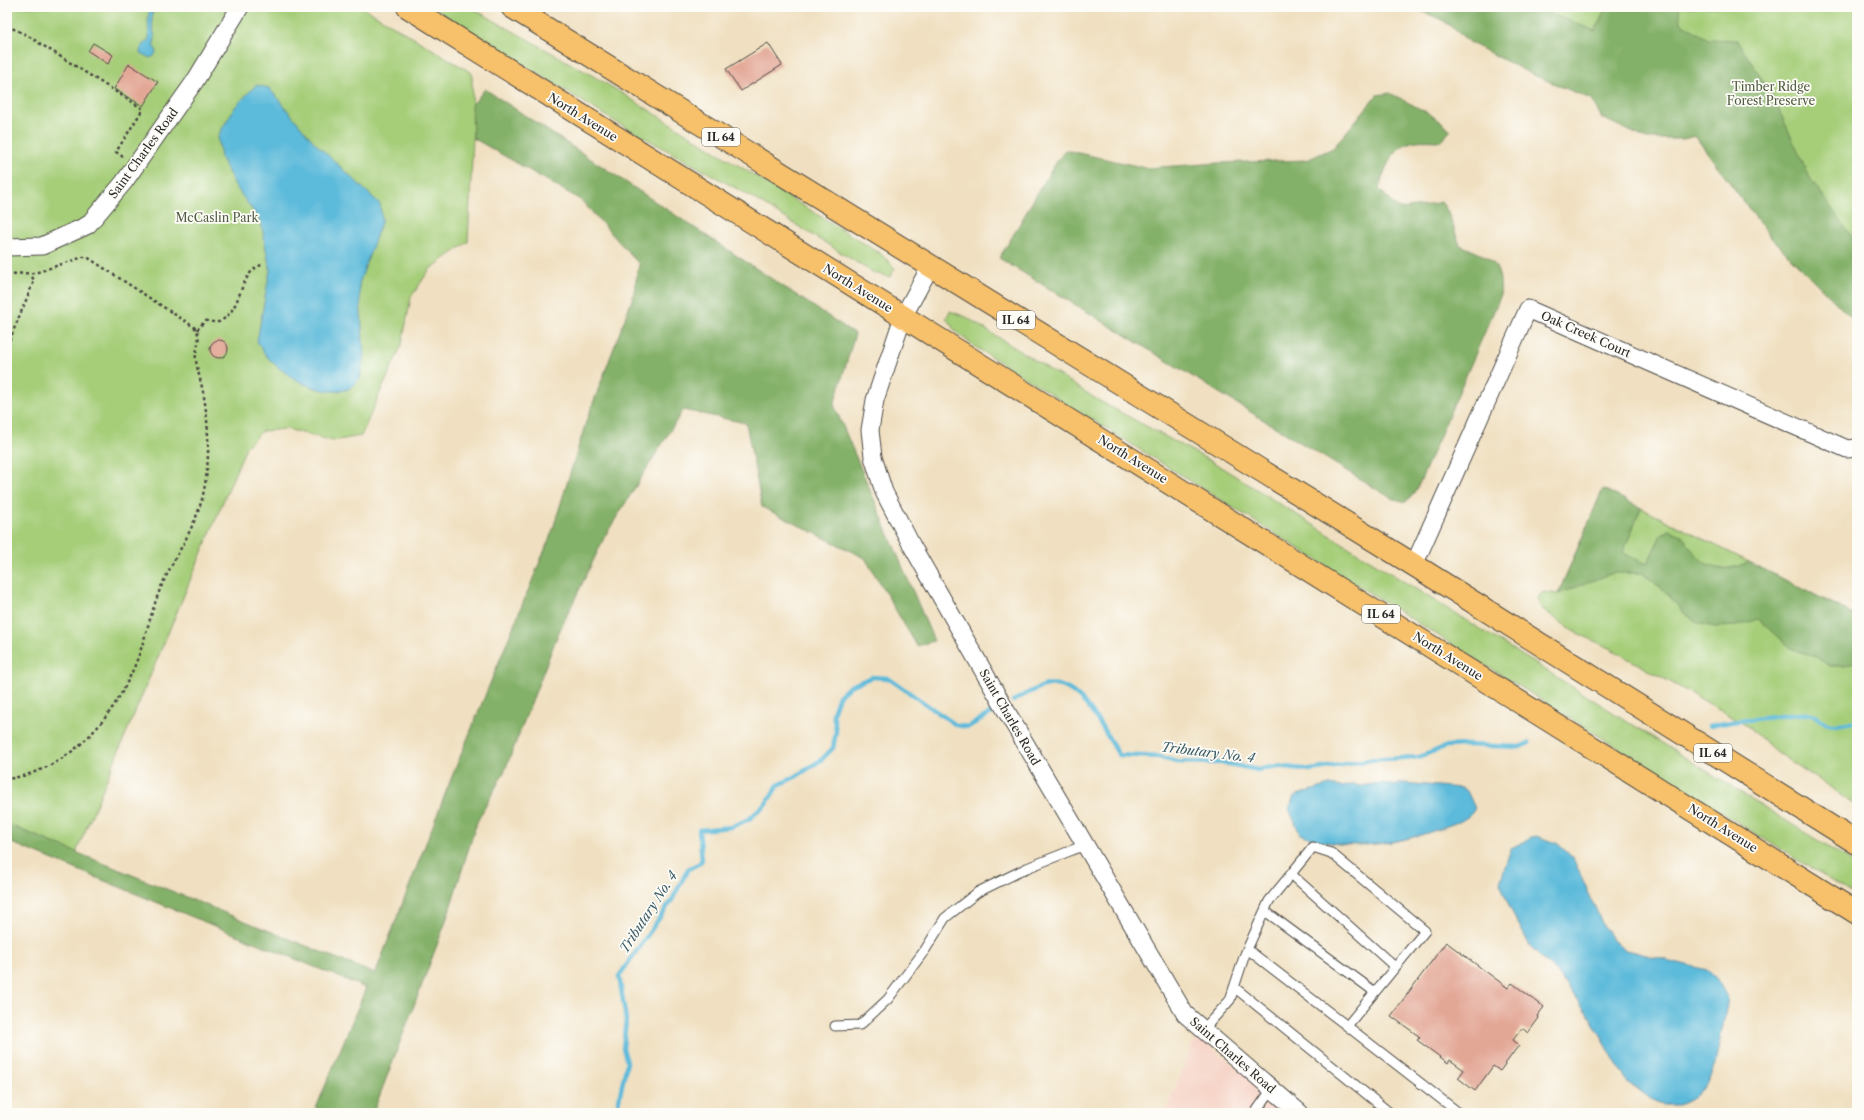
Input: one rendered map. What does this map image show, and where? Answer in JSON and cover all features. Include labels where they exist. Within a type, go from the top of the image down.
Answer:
[{"type":"main road","name":"North Avenue","points":[[408,7],[1857,913]]},
{"type":"main road","name":"IL 64","points":[[512,7],[930,267],[1414,565],[1857,843]]},
{"type":"street","name":"Saint Charles Road","points":[[7,247],[42,246],[88,224],[135,165],[195,80],[240,7]]},
{"type":"street","name":"Saint Charles Road","points":[[930,267],[903,317],[875,400],[870,430],[872,457],[884,492],[912,546],[1005,709],[1185,1014],[1202,1031],[1300,1113]]},
{"type":"street","name":"Oak Creek Court","points":[[1414,565],[1528,309],[1847,449],[1857,448]]},
{"type":"lane","points":[[835,1026],[860,1025],[888,999],[926,950],[946,918],[978,892],[1027,868],[1085,845]]},
{"type":"lane","points":[[1202,1031],[1230,1000],[1247,949],[1269,900],[1314,847],[1331,853],[1425,931],[1347,1026]]},
{"type":"lane","points":[[1291,874],[1395,967]]},
{"type":"lane","points":[[1265,911],[1375,992]]},
{"type":"lane","points":[[1247,949],[1459,1113]]},
{"type":"lane","points":[[1234,987],[1390,1113]]},
{"type":"lane","points":[[1255,1113],[1272,1089]]},
{"type":"path","points":[[7,26],[25,34],[143,109],[116,152],[135,165]]},
{"type":"path","points":[[7,274],[31,274],[87,257],[100,264],[197,330],[200,340],[196,361],[207,421],[208,447],[204,490],[192,530],[159,592],[132,672],[96,728],[70,753],[47,768],[7,779]]},
{"type":"path","points":[[197,330],[204,320],[220,322],[230,314],[239,298],[245,278],[253,269],[264,264]]},
{"type":"path","points":[[7,346],[34,282],[31,274]]},
{"type":"shaded area","points":[[1196,1035],[1293,1113],[1165,1113]]},
{"type":"green space","name":"McCaslin Park","points":[[7,7],[362,7],[472,73],[473,138],[468,242],[430,269],[411,297],[402,344],[361,436],[333,441],[287,429],[262,431],[246,447],[76,853],[7,824]]},
{"type":"green space","points":[[432,7],[470,7],[602,81],[881,254],[895,268],[890,277],[874,273],[743,192],[614,121]]},
{"type":"green space","name":"Timber Ridge Forest Preserve","points":[[1412,7],[1533,7],[1595,31],[1606,7],[1679,7],[1681,23],[1708,39],[1737,40],[1772,95],[1810,178],[1857,244],[1857,324],[1771,238],[1695,136],[1683,139],[1647,139],[1602,118],[1591,99],[1531,74],[1471,43],[1444,21]]},
{"type":"green space","name":"Timber Ridge Forest Preserve","points":[[1464,7],[1857,7],[1857,324],[1771,238],[1657,85]]},
{"type":"green space","points":[[485,89],[855,334],[834,405],[934,641],[917,646],[865,558],[762,507],[746,423],[683,410],[605,536],[558,634],[505,770],[477,822],[445,924],[373,1113],[314,1113],[366,988],[7,841],[7,824],[375,974],[451,779],[552,532],[586,422],[633,297],[639,264],[581,200],[473,138],[472,105]]},
{"type":"green space","points":[[1390,93],[1430,114],[1451,130],[1441,141],[1416,141],[1401,147],[1387,166],[1379,189],[1399,209],[1441,202],[1449,216],[1460,245],[1487,257],[1492,262],[1497,268],[1500,285],[1500,297],[1417,489],[1406,502],[1391,498],[999,258],[1047,176],[1065,150],[1146,168],[1218,163],[1307,160],[1333,148],[1377,95]]},
{"type":"green space","points":[[950,311],[966,317],[1098,400],[1216,464],[1857,865],[1857,897],[974,346],[956,332],[946,318]]},
{"type":"green space","points":[[1603,489],[1857,616],[1857,805],[1774,750],[1750,728],[1719,709],[1609,648],[1573,631],[1541,608],[1537,598],[1543,592],[1558,594]]},
{"type":"green space","points":[[1603,489],[1641,508],[1623,553],[1647,564],[1661,535],[1668,530],[1682,535],[1702,561],[1717,568],[1737,566],[1749,562],[1857,616],[1856,662],[1845,666],[1830,666],[1816,657],[1790,648],[1758,619],[1737,626],[1715,627],[1700,624],[1684,613],[1664,590],[1642,573],[1613,573],[1558,594]]},
{"type":"water","points":[[150,7],[153,8],[152,21],[155,40],[153,46],[157,51],[154,56],[150,58],[140,53],[141,48],[149,39],[148,18]]},
{"type":"water","points":[[256,85],[269,88],[313,141],[380,204],[382,220],[359,284],[364,355],[360,379],[348,389],[336,391],[323,390],[309,386],[295,379],[272,361],[257,341],[270,270],[261,222],[236,187],[221,158],[218,136],[235,107]]},
{"type":"water","points":[[1381,783],[1394,785],[1403,783],[1461,788],[1467,791],[1475,808],[1470,815],[1459,821],[1411,838],[1393,842],[1355,845],[1336,844],[1300,834],[1289,809],[1294,796],[1329,785],[1342,787],[1353,784],[1361,786]]},
{"type":"water","points":[[1536,836],[1557,843],[1573,858],[1603,925],[1612,939],[1626,950],[1707,970],[1717,979],[1728,999],[1715,1065],[1706,1085],[1694,1098],[1679,1105],[1664,1105],[1649,1098],[1627,1082],[1590,1017],[1559,975],[1530,946],[1510,908],[1500,883],[1511,848]]},
{"type":"building","points":[[93,43],[113,55],[108,64],[88,51]]},
{"type":"building","points":[[768,43],[782,65],[741,91],[726,69]]},
{"type":"building","points":[[129,64],[158,82],[143,106],[114,89]]},
{"type":"building","points":[[215,340],[223,340],[228,345],[226,356],[223,358],[215,358],[210,353],[210,345]]},
{"type":"building","points":[[1446,942],[1508,988],[1512,983],[1544,1007],[1537,1016],[1539,1018],[1528,1033],[1522,1028],[1513,1040],[1519,1045],[1500,1071],[1493,1066],[1475,1091],[1458,1078],[1464,1070],[1450,1060],[1448,1063],[1417,1040],[1420,1037],[1391,1016]]},
{"type":"waterway","name":"Tributary No. 4","points":[[616,1113],[627,1062],[623,1048],[626,1020],[619,976],[672,900],[688,869],[700,863],[702,859],[699,830],[731,827],[749,819],[766,804],[778,785],[795,777],[821,760],[833,748],[836,731],[833,713],[839,696],[850,686],[872,677],[888,678],[956,725],[968,727],[991,713]]},
{"type":"waterway","name":"Tributary No. 4","points":[[1013,701],[1043,686],[1059,685],[1070,690],[1090,709],[1099,721],[1119,755],[1159,757],[1176,762],[1224,763],[1258,770],[1276,766],[1311,770],[1370,760],[1419,757],[1447,746],[1465,745],[1520,747],[1529,743]]},
{"type":"waterway","name":"Tributary No. 4","points":[[1710,726],[1736,721],[1800,714],[1813,714],[1823,721],[1834,724],[1857,721]]}]
